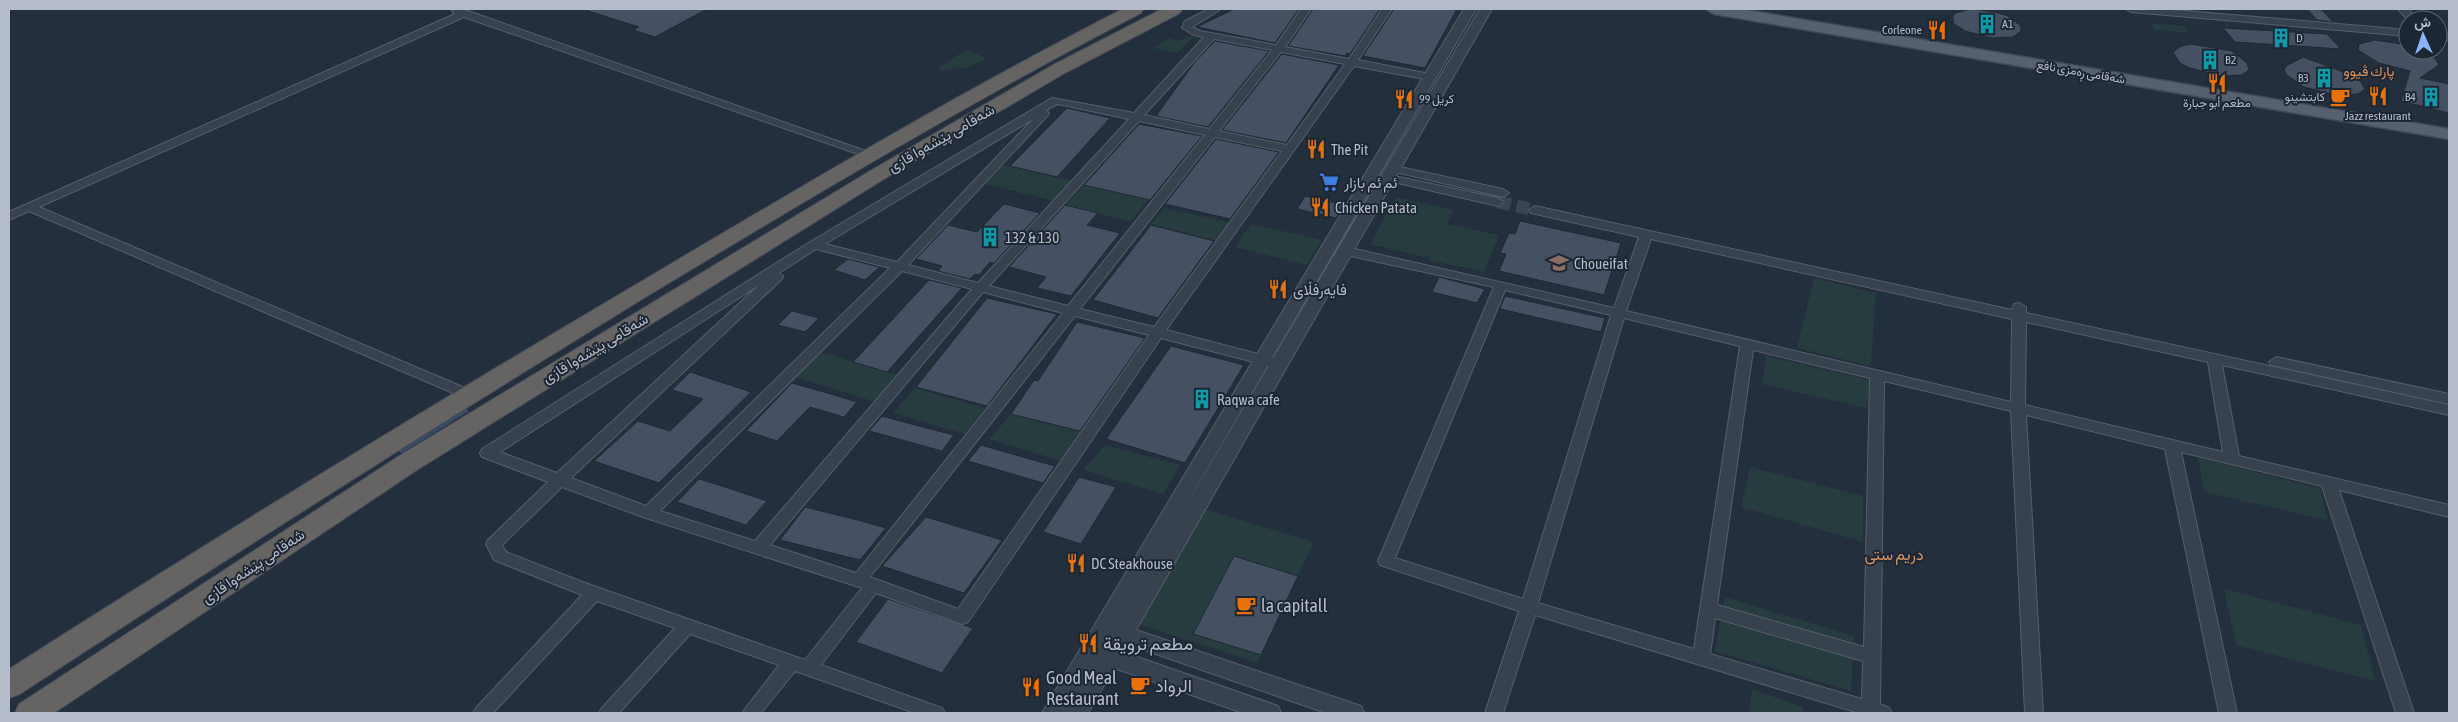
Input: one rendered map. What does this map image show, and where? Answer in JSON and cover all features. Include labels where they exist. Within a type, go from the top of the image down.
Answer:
[{"type":"highway","name":"شەقامی پێشەوا قازی","points":[[9,686],[467,394],[872,152],[1049,52],[1135,9]]},
{"type":"highway","name":"شەقامی پێشەوا قازی","points":[[30,713],[433,447],[877,175],[1059,69],[1174,9]]},
{"type":"main road","name":"شەقامی ڕەمزی نافع","points":[[1760,9],[2449,134]]},
{"type":"main road","name":"شەقامی ڕەمزی نافع","points":[[1722,10],[2098,70]]},
{"type":"main road","name":"شەقامی ڕەمزی نافع","points":[[2173,83],[2449,124]]},
{"type":"street","points":[[451,9],[872,152]]},
{"type":"street","points":[[480,9],[872,152]]},
{"type":"street","points":[[1216,9],[1187,26],[1193,32],[1430,77]]},
{"type":"street","points":[[751,713],[800,665],[866,582],[1072,310],[1279,48],[1306,9]]},
{"type":"street","points":[[1289,150],[1056,100],[809,248],[487,453],[648,513],[866,582],[962,617],[1158,332],[1289,150],[1352,62],[1386,9]]},
{"type":"street","points":[[1271,362],[1346,251],[1366,202],[1392,173],[1395,152],[1430,77],[1470,9]]},
{"type":"street","points":[[1066,710],[1395,152],[1486,9]]},
{"type":"street","points":[[1708,9],[1722,10]]},
{"type":"street","points":[[2131,9],[2398,32]]},
{"type":"street","points":[[2239,9],[2248,19]]},
{"type":"street","points":[[9,216],[465,13]]},
{"type":"street","points":[[759,548],[981,287],[1212,35]]},
{"type":"street","points":[[648,513],[900,266],[1056,100]]},
{"type":"street","points":[[1392,173],[1500,197]]},
{"type":"street","points":[[1811,266],[1646,235],[1537,206],[2449,403]]},
{"type":"street","points":[[29,207],[467,394]]},
{"type":"street","points":[[1494,713],[1530,607],[1618,315],[1646,235]]},
{"type":"street","points":[[809,248],[900,266],[1271,362]]},
{"type":"street","points":[[809,248],[559,480],[505,531],[494,544],[500,556],[594,593],[800,665],[905,708],[936,713]]},
{"type":"street","points":[[1346,251],[1501,285],[1618,315],[2449,511]]},
{"type":"street","points":[[1501,285],[1386,561],[1530,607],[1877,711],[1872,657],[1877,376]]},
{"type":"street","points":[[2019,311],[2214,358],[2449,403]]},
{"type":"street","points":[[2019,311],[2018,409],[2034,713]]},
{"type":"street","points":[[1701,658],[1747,345]]},
{"type":"street","points":[[2214,358],[2232,460]]},
{"type":"street","points":[[2172,446],[2228,713]]},
{"type":"street","points":[[2329,483],[2405,713]]},
{"type":"street","points":[[482,713],[594,593]]},
{"type":"street","points":[[1066,710],[1110,657],[1123,634],[1133,597]]},
{"type":"street","points":[[1708,609],[1872,657]]},
{"type":"street","points":[[608,713],[688,625]]},
{"type":"street","points":[[1123,634],[1353,713]]},
{"type":"street","points":[[1110,657],[1270,713]]},
{"type":"green space","points":[[2150,23],[2184,26],[2190,33],[2155,30]]},
{"type":"green space","points":[[1186,37],[1194,37],[1177,53],[1153,48],[1169,38],[1179,41]]},
{"type":"green space","points":[[966,50],[987,58],[968,67],[939,71],[939,67]]},
{"type":"green space","points":[[996,163],[1076,182],[1058,202],[977,182]]},
{"type":"green space","points":[[1084,185],[1148,200],[1130,222],[1065,205]]},
{"type":"green space","points":[[1396,197],[1453,210],[1447,224],[1499,235],[1484,272],[1429,260],[1439,239],[1429,258],[1370,244]]},
{"type":"green space","points":[[1164,208],[1229,222],[1217,241],[1151,224]]},
{"type":"green space","points":[[1251,224],[1322,240],[1307,265],[1235,247]]},
{"type":"green space","points":[[1814,278],[1876,293],[1871,366],[1797,348]]},
{"type":"green space","points":[[821,352],[900,376],[876,402],[795,377]]},
{"type":"green space","points":[[1766,356],[1871,382],[1866,408],[1762,384]]},
{"type":"green space","points":[[915,388],[985,408],[965,434],[893,413]]},
{"type":"green space","points":[[1011,414],[1087,433],[1062,461],[989,439]]},
{"type":"green space","points":[[1105,445],[1180,465],[1163,494],[1083,470]]},
{"type":"green space","points":[[2198,457],[2321,489],[2327,520],[2204,492]]},
{"type":"green space","points":[[1750,467],[1863,496],[1863,542],[1741,507]]},
{"type":"green space","points":[[1204,509],[1314,542],[1257,663],[1138,624]]},
{"type":"green space","points":[[2224,589],[2361,625],[2375,681],[2236,645]]},
{"type":"green space","points":[[1725,597],[1854,636],[1851,691],[1715,651]]},
{"type":"green space","points":[[1752,689],[1803,707],[1802,713],[1749,713]]},
{"type":"water","points":[[461,406],[469,411],[402,453],[394,449]]},
{"type":"building","points":[[589,9],[707,9],[655,37],[633,30],[639,27],[588,11]]},
{"type":"building","points":[[1234,9],[1299,9],[1275,43],[1197,27]]},
{"type":"building","points":[[1313,9],[1380,9],[1350,54],[1347,53],[1345,56],[1288,46]]},
{"type":"building","points":[[1394,9],[1457,9],[1425,68],[1363,56]]},
{"type":"building","name":"A1","points":[[1971,9],[1995,12],[2008,16],[2021,26],[2021,31],[2013,37],[1992,38],[1965,31],[1953,23],[1955,13]]},
{"type":"building","points":[[2307,9],[2322,10],[2333,22],[2317,20]]},
{"type":"building","name":"D","points":[[2223,28],[2327,34],[2341,49],[2235,42]]},
{"type":"building","points":[[2375,40],[2398,43],[2398,60],[2436,60],[2439,65],[2420,78],[2449,84],[2449,113],[2401,101],[2410,71],[2379,63],[2358,50],[2359,44]]},
{"type":"building","points":[[1215,41],[1269,51],[1208,127],[1156,116],[1194,63]]},
{"type":"building","name":"B2","points":[[2191,44],[2232,51],[2247,63],[2249,70],[2242,75],[2220,76],[2190,68],[2180,63],[2173,52],[2181,46]]},
{"type":"building","points":[[1282,54],[1339,65],[1286,143],[1222,130]]},
{"type":"building","name":"B3","points":[[2303,57],[2354,76],[2365,89],[2358,94],[2336,95],[2304,87],[2287,75],[2284,70],[2286,66]]},
{"type":"building","points":[[1067,108],[1110,118],[1057,177],[1010,166]]},
{"type":"building","points":[[1139,124],[1202,136],[1150,200],[1084,185]]},
{"type":"building","points":[[1216,139],[1279,152],[1230,219],[1165,204]]},
{"type":"building","name":"Chicken Patata","points":[[1305,196],[1344,205],[1336,218],[1297,209]]},
{"type":"building","points":[[1004,204],[1040,213],[994,263],[990,262],[979,275],[975,274],[970,279],[938,271],[942,266],[916,259],[948,225],[977,232]]},
{"type":"building","points":[[1065,205],[1098,213],[1087,225],[1120,233],[1071,296],[1037,288],[1046,277],[1009,267]]},
{"type":"building","name":"Choueifat","points":[[1520,221],[1621,243],[1604,295],[1499,271],[1506,254],[1500,253],[1509,233],[1515,234]]},
{"type":"building","points":[[1151,225],[1214,241],[1158,318],[1093,300]]},
{"type":"building","points":[[848,259],[880,267],[865,280],[834,270]]},
{"type":"building","points":[[1439,277],[1485,289],[1477,303],[1432,292]]},
{"type":"building","points":[[929,280],[962,288],[887,372],[853,362]]},
{"type":"building","points":[[1505,296],[1605,318],[1601,332],[1500,309]]},
{"type":"building","points":[[987,298],[1057,314],[987,406],[916,387]]},
{"type":"building","points":[[792,311],[819,318],[805,332],[778,325]]},
{"type":"building","points":[[1077,322],[1145,338],[1080,431],[1011,414],[1034,380],[1038,381]]},
{"type":"building","points":[[1171,346],[1244,365],[1185,463],[1106,439]]},
{"type":"building","points":[[690,372],[751,392],[659,483],[594,461],[638,421],[670,431],[703,399],[672,390]]},
{"type":"building","points":[[792,383],[857,402],[844,417],[810,407],[777,441],[746,431]]},
{"type":"building","points":[[882,416],[954,435],[942,451],[869,431]]},
{"type":"building","points":[[981,445],[1055,466],[1043,483],[968,461]]},
{"type":"building","points":[[1079,477],[1116,487],[1081,544],[1043,532]]},
{"type":"building","points":[[699,479],[767,501],[746,525],[677,502]]},
{"type":"building","points":[[805,507],[886,528],[860,560],[780,540]]},
{"type":"building","points":[[926,517],[1002,540],[964,593],[882,566]]},
{"type":"building","name":"la capitall","points":[[1234,556],[1298,576],[1261,655],[1193,634]]},
{"type":"building","points":[[888,599],[973,628],[942,673],[856,642]]},
{"type":"tunnel","points":[[1498,202],[1535,210]]},
{"type":"place","name":"A1","points":[[1987,24]]},
{"type":"place","name":"Corleone","points":[[1937,30]]},
{"type":"place","name":"D","points":[[2281,38]]},
{"type":"place","name":"B2","points":[[2210,60]]},
{"type":"place","name":"B3","points":[[2324,78]]},
{"type":"place","name":"مطعم أبو جبارة","points":[[2217,83]]},
{"type":"place","name":"Jazz restaurant","points":[[2378,96]]},
{"type":"place","name":"كابتشينو","points":[[2340,97]]},
{"type":"place","name":"B4","points":[[2431,97]]},
{"type":"place","name":"99 كريل","points":[[1404,99]]},
{"type":"place","name":"The Pit","points":[[1316,149]]},
{"type":"place","name":"ئم ئم بازار","points":[[1329,182]]},
{"type":"place","name":"Chicken Patata","points":[[1320,207]]},
{"type":"place","name":"132 & 130","points":[[990,237]]},
{"type":"place","name":"Choueifat","points":[[1559,263]]},
{"type":"place","name":"فايەرفڵای","points":[[1278,289]]},
{"type":"place","name":"Raqwa cafe","points":[[1202,399]]},
{"type":"place","name":"DC Steakhouse","points":[[1076,563]]},
{"type":"place","name":"la capitall","points":[[1246,605]]},
{"type":"place","name":"مطعم ترويقة","points":[[1088,643]]},
{"type":"place","name":"الرواد","points":[[1140,685]]},
{"type":"place","name":"Good Meal Restaurant","points":[[1031,687]]},
{"type":"district","name":"پارك ڤیوو","points":[[2369,71]]},
{"type":"district","name":"دریم ستی","points":[[1894,554]]}]
